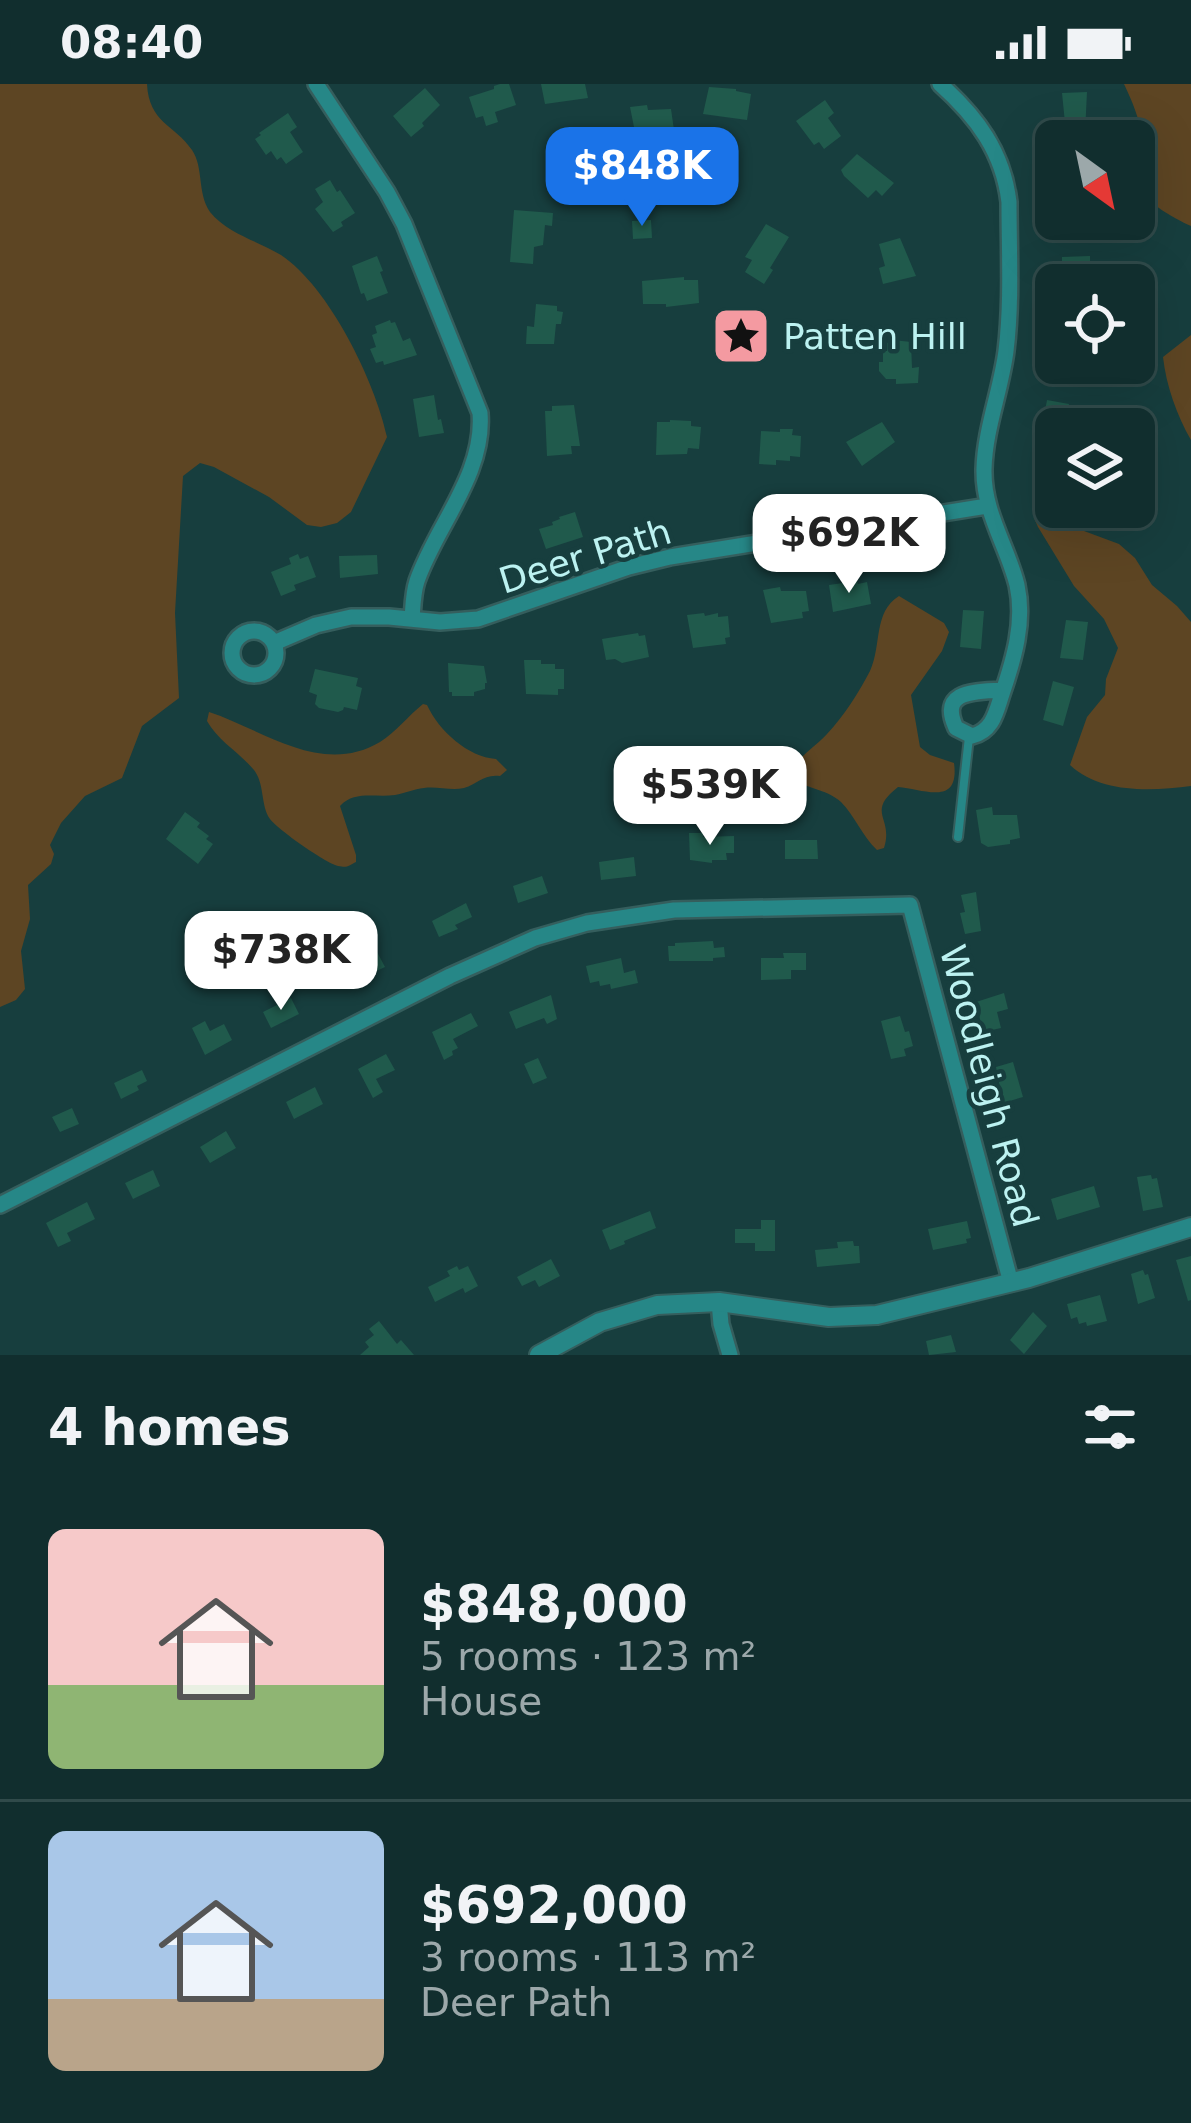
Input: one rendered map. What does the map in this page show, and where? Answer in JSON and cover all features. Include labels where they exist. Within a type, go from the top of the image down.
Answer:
[{"type":"street","points":[[316,84],[404,224],[480,413],[476,455],[417,579],[412,619]]},
{"type":"street","points":[[940,84],[992,144],[1006,180],[1009,219],[1007,339],[986,448],[985,489],[1019,604],[1015,653],[1003,690],[987,730],[969,736],[960,732],[951,715],[955,700],[968,692],[1003,690]]},
{"type":"street","name":"Deer Path","points":[[274,643],[316,625],[351,617],[478,620],[670,556],[987,506]]},
{"type":"street","name":"Woodleigh Road","points":[[0,1205],[450,976],[548,934],[674,910],[910,905],[1011,1283]]},
{"type":"street","points":[[539,1355],[582,1330],[638,1309],[676,1302],[862,1317],[910,1309],[1191,1227]]},
{"type":"street","points":[[719,1302],[730,1355]]},
{"type":"lane","points":[[958,837],[969,736]]},
{"type":"shaded area","points":[[0,84],[147,84],[157,115],[196,157],[210,212],[234,232],[281,255],[332,312],[361,363],[387,437],[351,512],[321,527],[307,525],[269,497],[214,467],[200,463],[183,476],[175,613],[179,698],[142,726],[122,778],[85,796],[61,823],[50,845],[51,864],[28,885],[30,919],[21,951],[25,989],[16,1000],[0,1007]]},
{"type":"shaded area","points":[[1124,84],[1191,84],[1191,226],[1155,205],[1155,120],[1138,120]]},
{"type":"shaded area","points":[[1191,335],[1191,440],[1173,400],[1163,357]]},
{"type":"shaded area","points":[[1039,528],[1076,528],[1119,544],[1191,622],[1191,786],[1112,786],[1070,765],[1087,717],[1105,695],[1118,648],[1104,619],[1074,586]]},
{"type":"shaded area","points":[[899,596],[944,623],[949,632],[942,651],[911,695],[920,747],[954,763],[954,777],[946,790],[898,787],[888,796],[882,810],[884,848],[877,850],[841,802],[789,775],[856,695],[874,661],[885,611]]},
{"type":"shaded area","points":[[423,704],[456,741],[496,759],[507,770],[464,788],[424,788],[346,801],[340,806],[356,862],[346,867],[323,858],[272,821],[254,770],[207,721],[209,712],[292,746],[336,754],[380,742]]},
{"type":"building","points":[[509,84],[516,105],[495,112],[498,122],[486,126],[483,116],[476,118],[469,97]]},
{"type":"building","points":[[541,84],[585,84],[588,98],[545,104]]},
{"type":"building","points":[[709,87],[751,94],[747,120],[703,114]]},
{"type":"building","points":[[425,88],[440,105],[411,137],[393,116]]},
{"type":"building","points":[[1087,92],[1086,120],[1065,120],[1062,93]]},
{"type":"building","points":[[825,100],[834,113],[828,118],[841,136],[824,149],[819,142],[814,145],[796,121]]},
{"type":"building","points":[[647,105],[648,110],[671,109],[674,130],[668,131],[669,138],[637,142],[630,107]]},
{"type":"building","points":[[288,113],[297,127],[290,132],[303,152],[286,164],[271,151],[266,155],[255,139]]},
{"type":"building","points":[[857,154],[894,183],[882,196],[876,190],[868,198],[844,176],[841,170]]},
{"type":"building","points":[[330,180],[355,213],[333,232],[315,209],[323,202],[315,189]]},
{"type":"building","points":[[514,210],[553,213],[552,226],[545,225],[543,245],[534,247],[533,264],[510,262]]},
{"type":"building","points":[[651,220],[652,238],[633,239],[632,221]]},
{"type":"building","points":[[766,224],[789,237],[764,284],[745,272],[752,260],[745,257]]},
{"type":"building","points":[[900,238],[916,276],[883,284],[879,268],[885,266],[879,244]]},
{"type":"building","points":[[377,256],[388,293],[367,301],[352,266]]},
{"type":"building","points":[[1090,256],[1090,264],[1062,264],[1062,257]]},
{"type":"building","points":[[698,280],[699,303],[643,304],[642,281]]},
{"type":"building","points":[[536,304],[557,306],[563,312],[554,344],[526,344],[527,326],[534,327]]},
{"type":"building","points":[[390,320],[403,341],[410,338],[417,355],[384,365],[383,361],[376,363],[370,349],[376,347],[375,326]]},
{"type":"building","points":[[893,340],[911,342],[912,368],[919,367],[918,383],[896,384],[896,379],[886,379],[879,371],[883,351]]},
{"type":"building","points":[[434,395],[444,433],[419,437],[413,399]]},
{"type":"building","points":[[1047,400],[1069,404],[1068,408],[1046,408]]},
{"type":"building","points":[[574,405],[580,446],[571,446],[572,454],[547,456],[545,411]]},
{"type":"building","points":[[691,421],[691,426],[701,427],[699,449],[656,455],[657,422]]},
{"type":"building","points":[[882,422],[895,442],[862,466],[846,442]]},
{"type":"building","points":[[793,429],[792,435],[801,436],[800,457],[776,460],[776,465],[759,464],[761,431]]},
{"type":"building","points":[[575,512],[583,537],[546,549],[539,529]]},
{"type":"building","points":[[298,554],[300,559],[308,556],[316,577],[281,596],[271,572],[291,564],[289,558]]},
{"type":"building","points":[[377,555],[378,574],[340,578],[339,556]]},
{"type":"building","points":[[867,582],[871,604],[833,612],[829,585]]},
{"type":"building","points":[[780,587],[781,591],[806,591],[809,611],[802,612],[803,618],[771,623],[763,590]]},
{"type":"building","points":[[963,610],[984,611],[981,649],[960,647]]},
{"type":"building","points":[[687,615],[728,616],[726,644],[693,648]]},
{"type":"building","points":[[1066,620],[1088,622],[1083,660],[1060,658]]},
{"type":"building","points":[[645,635],[649,657],[622,663],[606,660],[602,639]]},
{"type":"building","points":[[524,660],[541,660],[541,664],[564,669],[564,689],[558,689],[558,695],[526,694]]},
{"type":"building","points":[[448,663],[484,666],[485,689],[474,696],[452,696]]},
{"type":"building","points":[[315,669],[358,678],[356,686],[362,688],[357,710],[319,708],[317,695],[309,692]]},
{"type":"building","points":[[1053,681],[1074,687],[1063,726],[1043,720]]},
{"type":"building","points":[[992,807],[993,815],[1017,815],[1020,838],[988,847],[981,843],[976,810]]},
{"type":"building","points":[[185,812],[200,823],[197,827],[213,844],[198,864],[166,839]]},
{"type":"building","points":[[689,833],[734,836],[734,853],[712,863],[690,860]]},
{"type":"building","points":[[785,840],[817,840],[818,859],[785,859]]},
{"type":"building","points":[[634,857],[636,876],[601,880],[599,862]]},
{"type":"building","points":[[542,876],[548,893],[518,903],[513,886]]},
{"type":"building","points":[[976,892],[981,931],[965,934],[961,895]]},
{"type":"building","points":[[466,903],[472,917],[439,937],[432,921]]},
{"type":"building","points":[[713,941],[714,948],[724,947],[725,957],[669,961],[668,946]]},
{"type":"building","points":[[377,952],[385,967],[346,980],[340,968]]},
{"type":"building","points":[[783,953],[806,953],[806,970],[791,970],[791,979],[761,980],[761,958],[784,958]]},
{"type":"building","points":[[621,958],[624,973],[635,970],[638,983],[611,989],[610,984],[590,983],[586,966]]},
{"type":"building","points":[[1004,993],[1008,1009],[997,1012],[1001,1028],[983,1032],[976,1002]]},
{"type":"building","points":[[551,995],[557,1019],[547,1024],[544,1018],[516,1029],[509,1012]]},
{"type":"building","points":[[291,998],[299,1014],[271,1028],[263,1012]]},
{"type":"building","points":[[471,1013],[478,1026],[453,1039],[458,1048],[444,1060],[432,1032]]},
{"type":"building","points":[[900,1016],[913,1046],[904,1049],[906,1056],[891,1059],[881,1021]]},
{"type":"building","points":[[205,1021],[210,1031],[224,1024],[232,1040],[205,1055],[192,1028]]},
{"type":"building","points":[[386,1054],[395,1070],[376,1079],[383,1092],[373,1098],[358,1069]]},
{"type":"building","points":[[538,1058],[547,1078],[533,1084],[524,1064]]},
{"type":"building","points":[[1013,1062],[1023,1097],[1003,1103],[996,1067]]},
{"type":"building","points":[[142,1070],[147,1081],[121,1099],[114,1083]]},
{"type":"building","points":[[315,1087],[323,1104],[294,1119],[286,1102]]},
{"type":"building","points":[[72,1108],[79,1124],[60,1132],[52,1117]]},
{"type":"building","points":[[226,1131],[236,1148],[210,1163],[200,1147]]},
{"type":"building","points":[[153,1170],[160,1186],[133,1199],[125,1183]]},
{"type":"building","points":[[1137,1177],[1157,1178],[1163,1207],[1143,1211]]},
{"type":"building","points":[[1094,1186],[1100,1207],[1057,1220],[1051,1199]]},
{"type":"building","points":[[87,1202],[95,1219],[67,1233],[71,1241],[58,1247],[46,1223]]},
{"type":"building","points":[[650,1211],[656,1228],[610,1250],[602,1230]]},
{"type":"building","points":[[761,1220],[775,1220],[775,1251],[755,1251],[755,1243],[735,1243],[735,1229],[761,1229]]},
{"type":"building","points":[[967,1221],[971,1238],[967,1243],[933,1250],[928,1229]]},
{"type":"building","points":[[853,1241],[859,1246],[860,1263],[817,1267],[815,1250]]},
{"type":"building","points":[[1191,1256],[1191,1300],[1188,1301],[1176,1260]]},
{"type":"building","points":[[551,1259],[560,1276],[539,1287],[535,1280],[522,1286],[517,1277]]},
{"type":"building","points":[[457,1266],[459,1270],[468,1266],[478,1286],[435,1302],[428,1287],[450,1276],[447,1271]]},
{"type":"building","points":[[1143,1270],[1155,1298],[1138,1304],[1131,1274]]},
{"type":"building","points":[[1100,1295],[1107,1321],[1087,1326],[1086,1322],[1079,1324],[1077,1317],[1071,1319],[1067,1304]]},
{"type":"building","points":[[1033,1312],[1047,1326],[1024,1354],[1010,1340]]},
{"type":"building","points":[[379,1321],[397,1344],[401,1340],[414,1355],[360,1355],[374,1335],[369,1329]]},
{"type":"building","points":[[951,1335],[956,1352],[929,1355],[926,1341]]},
{"type":"place","name":"Patten Hill","points":[[741,336]]}]
